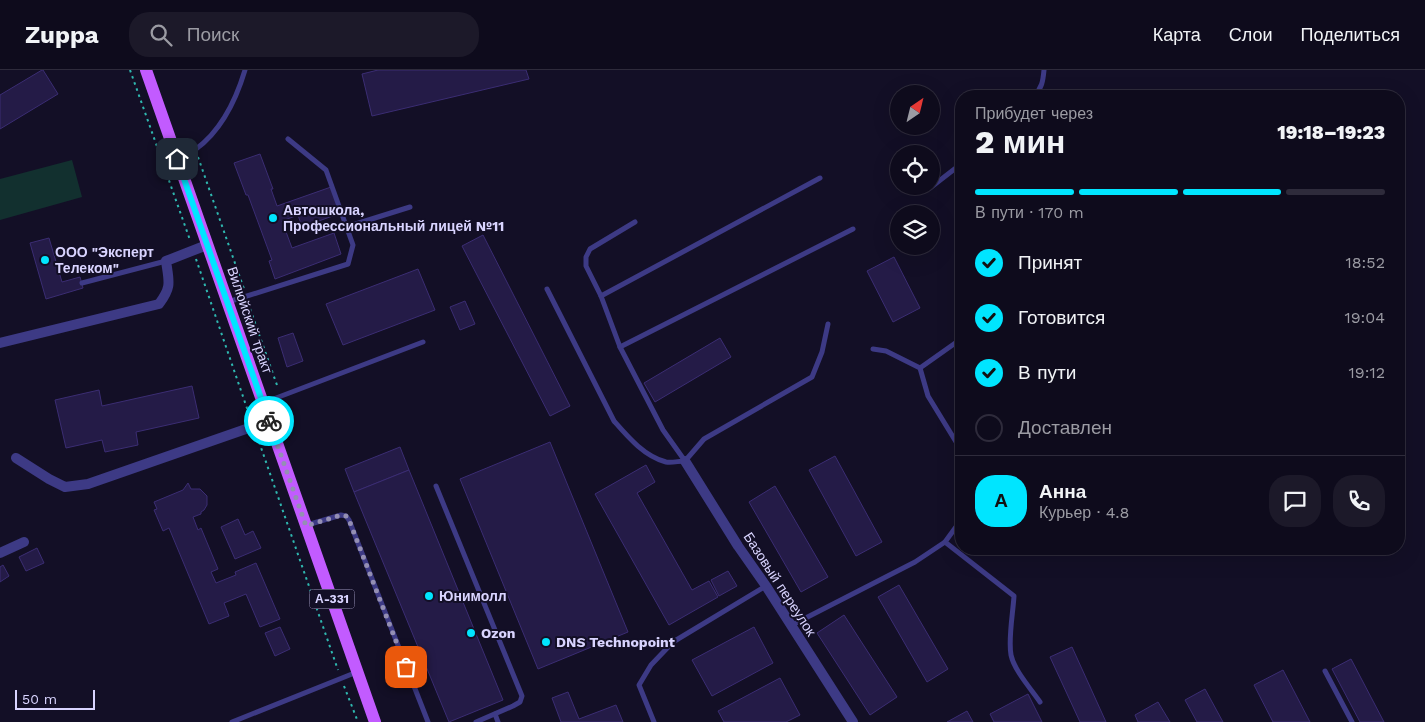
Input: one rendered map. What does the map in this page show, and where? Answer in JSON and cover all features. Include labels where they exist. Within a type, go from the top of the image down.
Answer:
[{"type":"main road","name":"Вилюйский тракт","points":[[146,70],[375,722]]},
{"type":"street","points":[[0,343],[159,304],[170,284],[166,261],[207,245]]},
{"type":"street","points":[[16,458],[65,487],[88,484],[269,421]]},
{"type":"street","name":"Базовый переулок","points":[[685,461],[852,722]]},
{"type":"street","points":[[0,553],[24,542]]},
{"type":"lane","points":[[177,159],[196,150],[225,117],[238,92],[245,70]]},
{"type":"lane","points":[[1040,90],[1043,83],[1044,70]]},
{"type":"lane","points":[[228,303],[348,264],[353,245],[326,170],[288,139]]},
{"type":"lane","points":[[940,180],[955,169]]},
{"type":"lane","points":[[600,296],[820,178]]},
{"type":"lane","points":[[346,227],[410,207]]},
{"type":"lane","points":[[636,222],[590,249],[586,257],[586,266],[620,347],[663,430],[685,461]]},
{"type":"lane","points":[[620,347],[853,228]]},
{"type":"lane","points":[[82,283],[166,261]]},
{"type":"lane","points":[[547,289],[614,421],[650,455],[667,462],[685,461],[704,439],[812,377],[822,352],[828,324]]},
{"type":"lane","points":[[263,403],[423,342]]},
{"type":"lane","points":[[920,368],[955,343]]},
{"type":"lane","points":[[873,349],[886,351],[920,368],[928,396],[955,440]]},
{"type":"lane","points":[[436,486],[522,696],[520,702],[476,722]]},
{"type":"lane","points":[[306,526],[341,515],[346,516],[349,520],[428,722]]},
{"type":"lane","points":[[791,626],[915,562],[945,542],[955,528]]},
{"type":"lane","points":[[945,542],[955,550]]},
{"type":"lane","points":[[962,555],[1014,596],[1010,642],[1011,657],[1040,702]]},
{"type":"lane","points":[[654,722],[639,685],[651,665],[673,642],[766,586]]},
{"type":"lane","points":[[1325,671],[1352,722]]},
{"type":"lane","points":[[232,722],[357,672]]},
{"type":"lane","points":[[495,714],[498,722]]},
{"type":"path","points":[[130,70],[253,427],[358,722]]},
{"type":"path","points":[[196,150],[281,396]]},
{"type":"green space","points":[[72,160],[82,197],[0,220],[0,179]]},
{"type":"building","points":[[42,70],[58,94],[0,129],[0,95]]},
{"type":"building","points":[[378,70],[526,70],[529,79],[372,116],[362,74]]},
{"type":"building","name":"Автошкола, Профессиональный лицей №11","points":[[260,154],[277,206],[331,187],[341,213],[302,227],[298,215],[282,221],[292,248],[334,233],[341,254],[275,279],[269,261],[272,260],[234,163]]},
{"type":"building","points":[[483,235],[570,406],[550,416],[462,246]]},
{"type":"building","name":"ООО \"Эксперт Телеком\"","points":[[49,238],[62,282],[80,277],[83,288],[46,299],[30,243]]},
{"type":"building","points":[[894,257],[920,308],[893,322],[867,271]]},
{"type":"building","points":[[418,269],[435,310],[343,345],[326,304]]},
{"type":"building","points":[[465,301],[475,324],[460,330],[450,307]]},
{"type":"building","points":[[293,333],[303,361],[287,367],[278,338]]},
{"type":"building","points":[[720,338],[731,357],[655,402],[644,383]]},
{"type":"building","points":[[192,386],[199,418],[136,432],[138,445],[105,452],[102,440],[66,448],[55,400],[99,390],[102,406]]},
{"type":"building","points":[[550,442],[628,632],[538,669],[460,479]]},
{"type":"building","points":[[400,447],[409,470],[354,492],[345,469]]},
{"type":"building","points":[[835,456],[882,542],[856,556],[809,470]]},
{"type":"building","points":[[646,465],[655,482],[637,493],[692,590],[709,581],[718,597],[669,625],[595,494]]},
{"type":"building","name":"Юнимолл","points":[[409,470],[503,700],[449,722],[354,492]]},
{"type":"building","points":[[188,483],[191,489],[200,489],[207,496],[207,505],[204,510],[201,514],[193,517],[198,530],[201,528],[218,569],[211,572],[216,583],[236,575],[235,572],[256,563],[280,619],[260,627],[246,594],[224,603],[229,616],[209,624],[169,528],[163,531],[154,510],[157,509],[154,502],[183,490]]},
{"type":"building","points":[[775,486],[828,577],[801,592],[749,502]]},
{"type":"building","points":[[238,519],[245,535],[253,531],[261,548],[235,559],[221,527]]},
{"type":"building","points":[[37,548],[44,563],[26,571],[19,557]]},
{"type":"building","points":[[3,565],[9,576],[0,582],[0,567]]},
{"type":"building","points":[[728,571],[737,586],[719,596],[711,580]]},
{"type":"building","points":[[899,585],[948,669],[927,682],[878,597]]},
{"type":"building","points":[[844,615],[897,697],[870,715],[817,633]]},
{"type":"building","points":[[280,627],[290,649],[275,656],[265,633]]},
{"type":"building","points":[[754,627],[773,663],[712,696],[692,660]]},
{"type":"building","points":[[1072,647],[1106,722],[1080,722],[1050,657]]},
{"type":"building","points":[[1351,659],[1384,722],[1360,722],[1332,669]]},
{"type":"building","points":[[1283,670],[1310,722],[1273,722],[1254,685]]},
{"type":"building","points":[[780,678],[800,715],[786,722],[724,722],[718,711]]},
{"type":"building","points":[[1205,689],[1223,722],[1197,722],[1185,700]]},
{"type":"building","points":[[568,692],[579,719],[616,705],[623,722],[561,722],[552,698]]},
{"type":"building","points":[[1028,694],[1042,722],[994,722],[990,714]]},
{"type":"building","points":[[1158,702],[1170,722],[1138,722],[1135,715]]},
{"type":"building","points":[[967,711],[973,722],[947,722]]},
{"type":"way so far","points":[[269,421],[306,526],[341,515],[346,516],[349,520],[406,667]]},
{"type":"place","name":"Автошкола, Профессиональный лицей №11","points":[[273,218]]},
{"type":"place","name":"ООО \"Эксперт Телеком\"","points":[[45,260]]},
{"type":"place","name":"Юнимолл","points":[[429,596]]},
{"type":"place","name":"Ozon","points":[[471,633]]},
{"type":"place","name":"DNS Technopoint","points":[[546,642]]},
{"type":"route","points":[[177,159],[269,421]]}]
